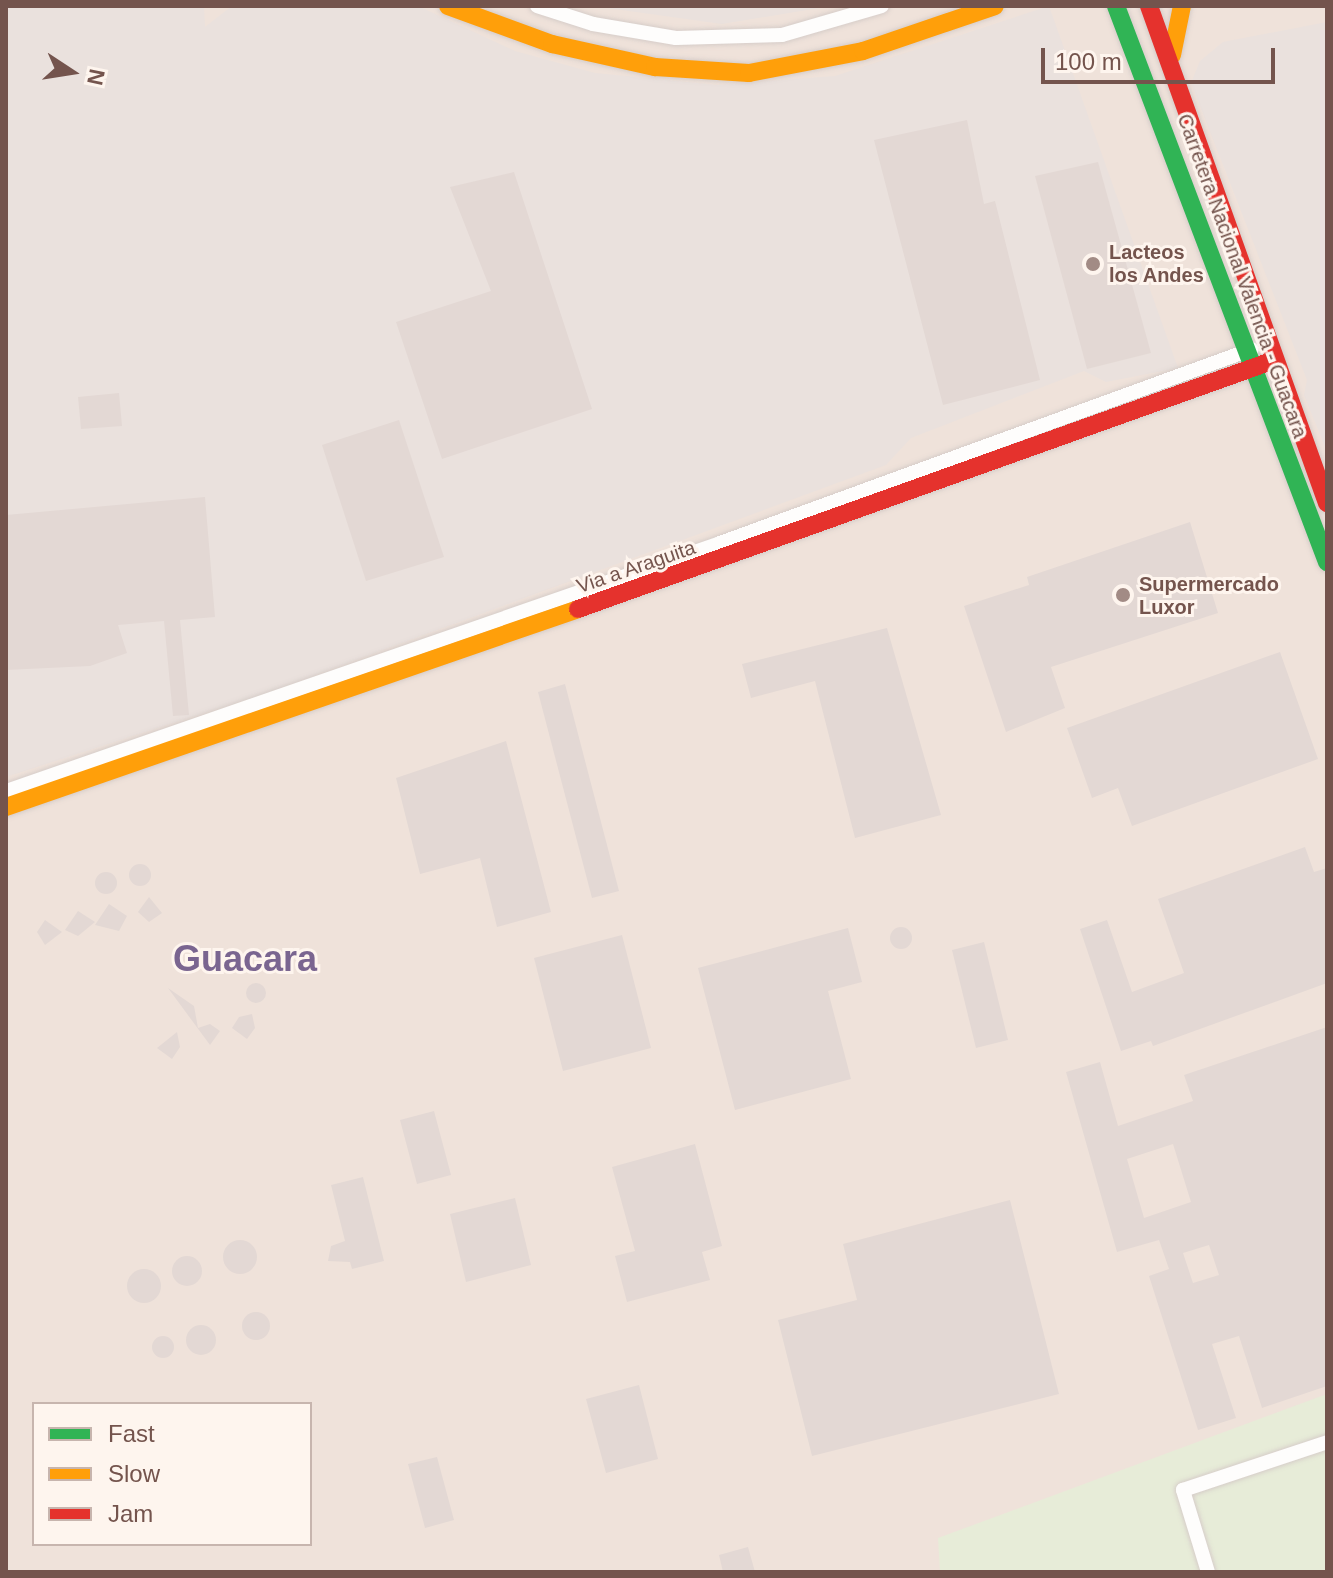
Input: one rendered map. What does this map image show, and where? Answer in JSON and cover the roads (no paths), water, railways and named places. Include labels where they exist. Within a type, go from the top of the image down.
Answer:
[{"type":"street","points":[[448,6],[552,44],[655,67],[749,73],[863,51],[995,6]]},
{"type":"street","points":[[537,6],[593,24],[676,38],[782,35],[882,6]]},
{"type":"street","name":"Carretera Nacional Valencia - Guacara","points":[[1116,6],[1183,173],[1247,360],[1327,562]]},
{"type":"street","name":"Carretera Nacional Valencia - Guacara","points":[[1149,6],[1172,60],[1327,503]]},
{"type":"street","points":[[1172,60],[1182,6]]},
{"type":"street","name":"Via a Araguita","points":[[6,791],[1274,350]]},
{"type":"street","name":"Via a Araguita","points":[[6,807],[1006,461],[1247,360]]},
{"type":"street","points":[[1208,1572],[1183,1490],[1327,1442]]},
{"type":"place","name":"Lacteos los Andes","points":[[1093,264]]},
{"type":"place","name":"Supermercado Luxor","points":[[1123,595]]},
{"type":"district","name":"Guacara","points":[[245,959]]}]
